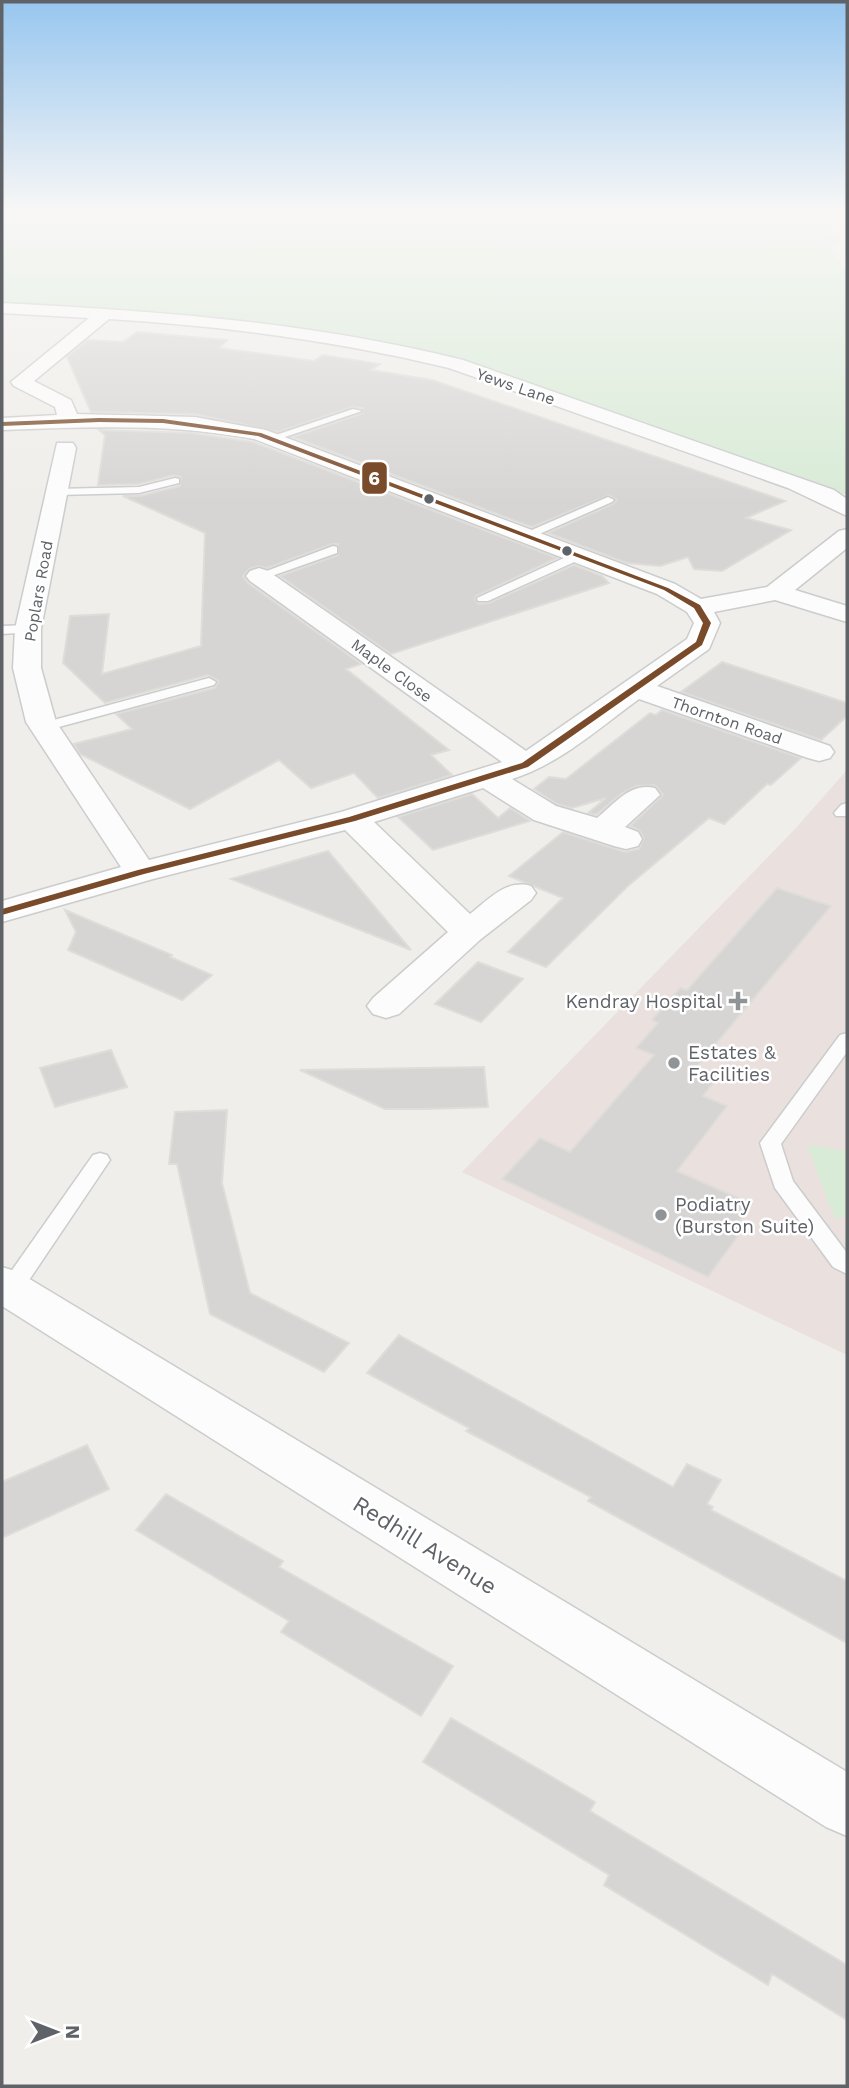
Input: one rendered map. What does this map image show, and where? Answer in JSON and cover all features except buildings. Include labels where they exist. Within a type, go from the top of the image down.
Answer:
[{"type":"street","name":"Yews Lane","points":[[2,309],[105,314],[241,326],[405,350],[456,364],[796,483],[826,495],[847,509]]},
{"type":"street","points":[[69,420],[64,404],[21,382],[105,314]]},
{"type":"street","points":[[2,424],[69,420],[190,422],[223,426],[272,438],[666,589],[696,607],[747,600],[776,592],[847,537]]},
{"type":"street","name":"Poplars Road","points":[[65,449],[58,492],[15,629],[44,727],[141,872]]},
{"type":"street","name":"Maple Close","points":[[259,576],[525,765]]},
{"type":"street","points":[[776,592],[847,614]]},
{"type":"street","name":"Thornton Road","points":[[2,912],[141,872],[352,819],[525,765],[699,643],[707,622],[696,607]]},
{"type":"street","name":"Thornton Road","points":[[635,688],[819,752]]},
{"type":"street","points":[[488,778],[544,813],[615,834],[643,795]]},
{"type":"street","points":[[352,819],[469,932]]},
{"type":"street","points":[[386,1006],[469,932],[519,893]]},
{"type":"street","name":"Redhill Avenue","points":[[5,1293],[847,1806]]},
{"type":"lane","points":[[272,438],[357,411]]},
{"type":"lane","points":[[58,492],[139,490],[175,481]]},
{"type":"lane","points":[[524,536],[608,500]]},
{"type":"lane","points":[[259,576],[333,550]]},
{"type":"lane","points":[[483,598],[577,556]]},
{"type":"lane","points":[[44,727],[209,682]]},
{"type":"lane","points":[[847,1039],[770,1143],[783,1183],[847,1266]]},
{"type":"lane","points":[[5,1293],[100,1160]]},
{"type":"shaded area","name":"Kendray Hospital","points":[[847,770],[847,1355],[462,1172],[795,829]]},
{"type":"green space","points":[[58,308],[847,308],[847,495],[518,379],[410,347],[295,328]]},
{"type":"green space","points":[[807,1145],[847,1151],[847,1216],[835,1219]]},
{"type":"transit line","name":"6","points":[[2,424],[99,420],[163,421],[259,434],[666,589],[697,607],[707,623],[699,643],[525,765],[352,819],[141,872],[2,912]]},
{"type":"place","name":"Kendray Hospital","points":[[738,1001]]},
{"type":"place","name":"Estates & Facilities","points":[[674,1063]]},
{"type":"place","name":"Podiatry (Burston Suite)","points":[[661,1215]]}]
